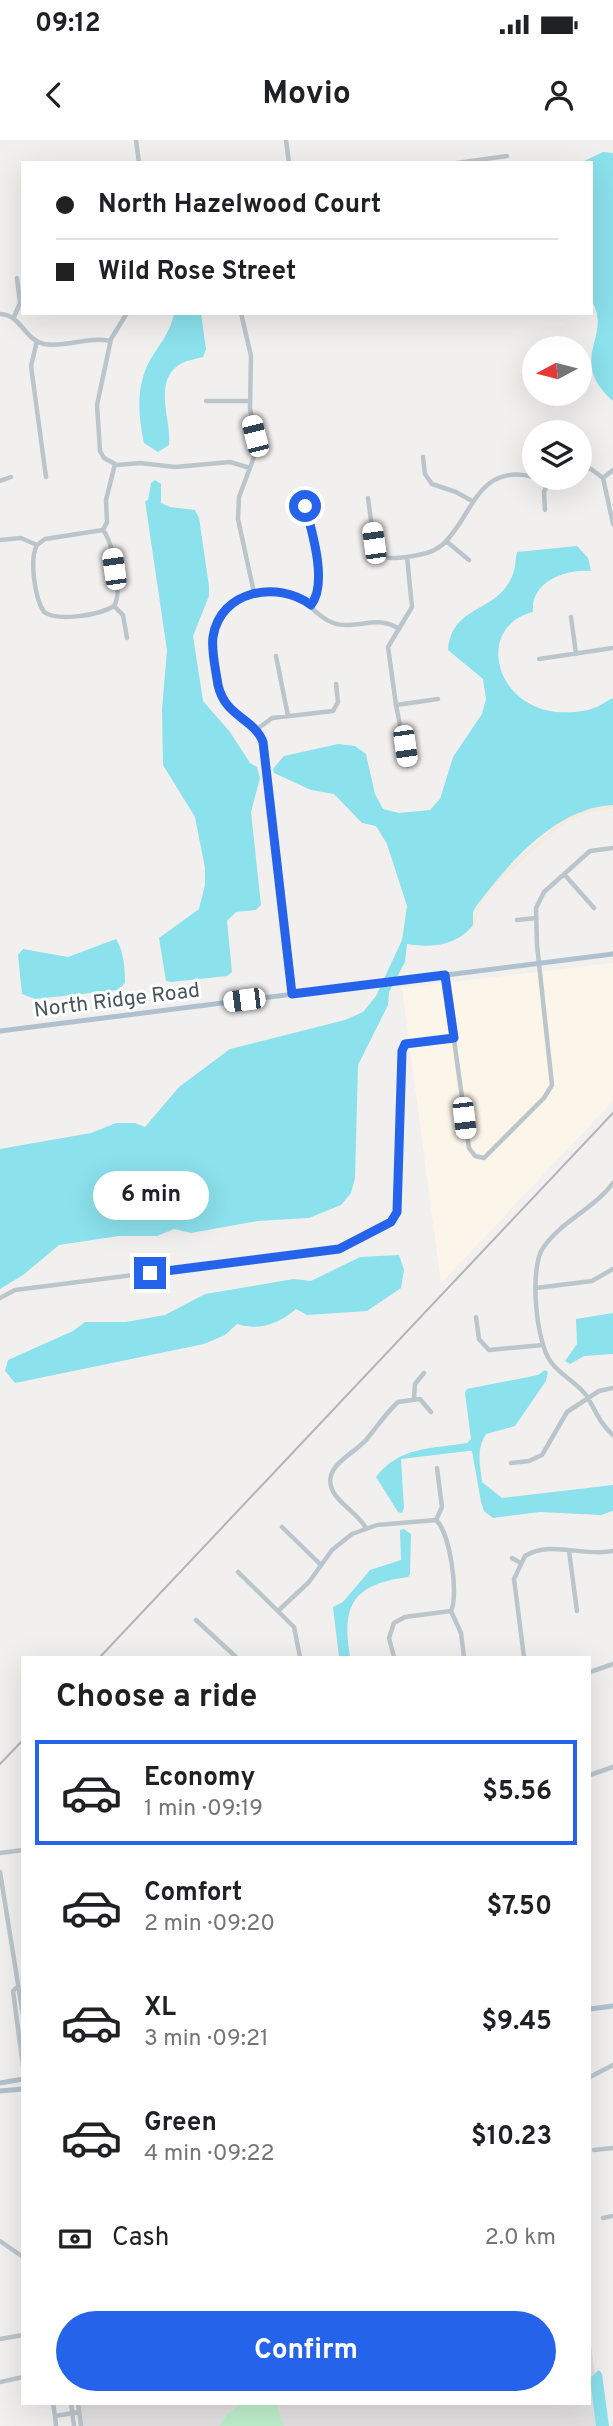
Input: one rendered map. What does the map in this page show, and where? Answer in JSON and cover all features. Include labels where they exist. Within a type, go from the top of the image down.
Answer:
[{"type":"main road","name":"North Ridge Road","points":[[0,1031],[613,954]]},
{"type":"main road","points":[[591,2009],[613,2006]]},
{"type":"main road","points":[[0,2083],[21,2079]]},
{"type":"main road","points":[[0,2091],[21,2089]]},
{"type":"street","points":[[136,140],[139,161]]},
{"type":"street","points":[[286,140],[289,161]]},
{"type":"street","points":[[471,161],[507,156]]},
{"type":"street","points":[[14,317],[20,303],[17,278]]},
{"type":"street","points":[[0,314],[14,317],[37,341],[49,344],[90,339],[110,341]]},
{"type":"street","points":[[126,315],[110,341],[96,415],[100,451],[106,460],[115,464],[175,467],[230,461],[250,468]]},
{"type":"street","points":[[241,315],[251,356],[249,401],[256,442],[242,487],[238,519],[254,593]]},
{"type":"street","points":[[37,341],[31,366],[46,477]]},
{"type":"street","points":[[206,401],[249,401]]},
{"type":"street","points":[[423,457],[425,474],[432,484],[472,501]]},
{"type":"street","points":[[103,530],[107,519],[106,500],[115,464]]},
{"type":"street","points":[[592,470],[603,478],[613,524]]},
{"type":"street","points":[[603,478],[613,471]]},
{"type":"street","points":[[0,481],[11,477]]},
{"type":"street","points":[[368,498],[377,551],[387,558],[407,557],[431,552],[446,541],[484,487],[495,480],[522,478]]},
{"type":"street","points":[[545,510],[547,490]]},
{"type":"street","points":[[305,506],[314,540],[320,586],[311,605]]},
{"type":"street","points":[[103,530],[111,543],[118,594],[114,606],[103,611],[71,615],[47,614],[39,601],[34,554],[37,545],[45,539],[103,530]]},
{"type":"street","points":[[0,540],[21,538],[37,545]]},
{"type":"street","points":[[446,541],[470,560]]},
{"type":"street","points":[[407,557],[412,607],[389,642],[388,651],[408,766]]},
{"type":"street","points":[[292,994],[263,742],[256,730],[238,718],[224,700],[213,643],[215,628],[231,604],[240,597],[254,593],[282,592],[311,605],[333,623],[346,625],[385,622],[398,629]]},
{"type":"street","points":[[114,606],[123,615],[127,638]]},
{"type":"street","points":[[571,617],[576,654]]},
{"type":"street","points":[[539,659],[613,648]]},
{"type":"street","points":[[276,656],[288,716]]},
{"type":"street","points":[[256,730],[267,719],[333,712],[338,702],[336,684]]},
{"type":"street","points":[[397,705],[438,699]]},
{"type":"street","points":[[445,975],[468,1148],[475,1156],[484,1157],[544,1098],[551,1085],[536,918],[541,896],[590,852],[613,848]]},
{"type":"street","points":[[564,874],[594,908]]},
{"type":"street","points":[[517,920],[536,918]]},
{"type":"street","points":[[0,1298],[15,1290],[339,1249],[391,1222],[397,1212],[402,1051],[405,1044],[454,1038]]},
{"type":"street","points":[[613,1183],[599,1200],[552,1237],[541,1251],[534,1273],[543,1345],[549,1360],[587,1397],[599,1419],[613,1435]]},
{"type":"street","points":[[536,1288],[592,1281],[613,1269]]},
{"type":"street","points":[[477,1317],[479,1339],[489,1350],[543,1345]]},
{"type":"street","points":[[414,1398],[415,1384],[424,1373]]},
{"type":"street","points":[[511,1463],[529,1461],[546,1452],[562,1417],[587,1397],[613,1388]]},
{"type":"street","points":[[366,1528],[360,1517],[332,1491],[330,1478],[342,1460],[368,1439],[385,1414],[398,1402],[414,1398],[424,1402],[431,1412]]},
{"type":"street","points":[[436,1520],[442,1507],[437,1468]]},
{"type":"street","points":[[278,1611],[309,1582],[345,1539],[366,1528],[427,1518],[436,1520],[446,1534],[455,1600],[451,1611],[461,1633],[464,1656]]},
{"type":"street","points":[[282,1527],[321,1565]]},
{"type":"street","points":[[524,1656],[514,1578],[524,1556],[541,1548],[587,1554],[613,1550]]},
{"type":"street","points":[[569,1551],[577,1611]]},
{"type":"street","points":[[512,1558],[519,1562]]},
{"type":"street","points":[[238,1573],[294,1627],[300,1656]]},
{"type":"street","points":[[394,1656],[389,1639],[394,1623],[405,1617],[451,1611]]},
{"type":"street","points":[[196,1620],[235,1656]]},
{"type":"street","points":[[591,1672],[613,1664]]},
{"type":"street","points":[[591,1775],[613,1767]]},
{"type":"street","points":[[0,1853],[21,1850]]},
{"type":"street","points":[[0,1872],[16,1988],[19,1990],[21,2002]]},
{"type":"street","points":[[16,1988],[21,1988]]},
{"type":"street","points":[[16,1988],[13,1991],[21,2051]]},
{"type":"street","points":[[591,2076],[613,2065]]},
{"type":"street","points":[[594,2150],[613,2148]]},
{"type":"street","points":[[603,2218],[613,2216]]},
{"type":"street","points":[[0,2241],[21,2256]]},
{"type":"street","points":[[0,2339],[21,2335]]},
{"type":"street","points":[[0,2382],[21,2377]]},
{"type":"street","points":[[53,2405],[56,2426]]},
{"type":"street","points":[[72,2405],[81,2426]]},
{"type":"street","points":[[74,2426],[78,2405]]},
{"type":"street","points":[[55,2416],[76,2413]]},
{"type":"shaded area","points":[[613,963],[613,1101],[441,1283],[402,988]]},
{"type":"shaded area","points":[[591,2344],[602,2426],[82,2426],[79,2405],[591,2405]]},
{"type":"green space","points":[[240,2405],[277,2405],[284,2426],[219,2426],[227,2414]]},
{"type":"sand","points":[[603,805],[613,805],[613,809],[585,813],[561,826],[499,882],[481,903],[474,929],[471,928],[477,905],[512,863],[564,818]]},
{"type":"water","points":[[603,152],[613,153],[613,401],[599,386],[592,366],[598,326],[593,304],[593,161],[584,161]]},
{"type":"water","points":[[173,315],[201,315],[206,349],[203,357],[182,363],[167,379],[165,401],[169,445],[158,452],[144,443],[140,422],[140,391],[149,362]]},
{"type":"water","points":[[155,480],[161,484],[161,503],[170,507],[195,510],[199,518],[209,596],[193,636],[203,701],[230,732],[250,763],[257,767],[260,778],[251,812],[261,905],[256,910],[236,912],[227,921],[232,972],[227,976],[171,982],[166,981],[159,938],[199,909],[205,885],[205,868],[195,817],[163,765],[162,709],[167,650],[145,501],[148,500],[151,483]]},
{"type":"water","points":[[577,546],[588,558],[591,571],[560,575],[543,585],[537,593],[533,612],[513,621],[502,636],[498,655],[502,674],[514,691],[532,705],[557,712],[588,710],[613,698],[613,805],[592,808],[572,816],[536,840],[519,855],[477,905],[473,912],[473,925],[467,932],[443,944],[407,944],[405,962],[389,992],[388,1005],[358,1065],[355,1178],[351,1193],[341,1205],[309,1218],[257,1221],[191,1233],[174,1229],[157,1236],[119,1236],[59,1245],[23,1275],[0,1289],[0,1149],[91,1133],[116,1123],[135,1123],[145,1127],[179,1087],[230,1049],[345,1020],[363,1012],[376,996],[402,940],[407,906],[387,844],[376,826],[362,823],[334,794],[311,790],[274,773],[273,769],[284,756],[338,744],[355,746],[366,754],[375,794],[383,809],[399,813],[430,810],[440,799],[453,757],[482,714],[486,699],[483,679],[448,650],[451,635],[466,616],[506,587],[514,571],[517,552]]},
{"type":"water","points":[[116,939],[125,972],[125,983],[118,990],[35,999],[22,994],[18,955],[23,949],[68,957]]},
{"type":"water","points":[[399,1255],[404,1270],[401,1288],[367,1311],[307,1315],[296,1309],[268,1325],[253,1327],[237,1324],[225,1335],[204,1344],[15,1383],[5,1371],[8,1360],[73,1331],[85,1322],[126,1322],[165,1315],[205,1294],[294,1279],[311,1281],[360,1257]]},
{"type":"water","points":[[613,1313],[613,1354],[584,1356],[570,1364],[565,1361],[577,1344],[576,1319]]},
{"type":"water","points":[[545,1370],[548,1372],[546,1381],[515,1426],[486,1434],[480,1451],[482,1482],[502,1498],[613,1485],[613,1511],[601,1515],[540,1512],[493,1518],[484,1511],[472,1451],[468,1451],[401,1459],[404,1508],[402,1513],[398,1512],[376,1477],[385,1467],[406,1454],[467,1443],[471,1439],[465,1393],[467,1389],[538,1375]]},
{"type":"water","points":[[404,1529],[411,1534],[410,1574],[408,1577],[375,1585],[355,1600],[348,1623],[350,1656],[339,1656],[333,1607],[343,1602],[370,1570],[401,1560],[400,1530]]},
{"type":"water","points":[[599,2370],[602,2374],[609,2426],[596,2426],[591,2377]]},
{"type":"railway","points":[[101,1656],[613,1113]]},
{"type":"railway","points":[[0,1764],[21,1742]]},
{"type":"route","points":[[150,1273],[339,1249],[391,1222],[397,1212],[402,1051],[405,1044],[454,1038],[445,975],[292,994],[263,742],[256,730],[232,713],[220,693],[213,638],[215,628],[228,607],[245,595],[274,591],[289,593],[311,605],[316,598],[320,586],[316,549],[305,506]]}]
